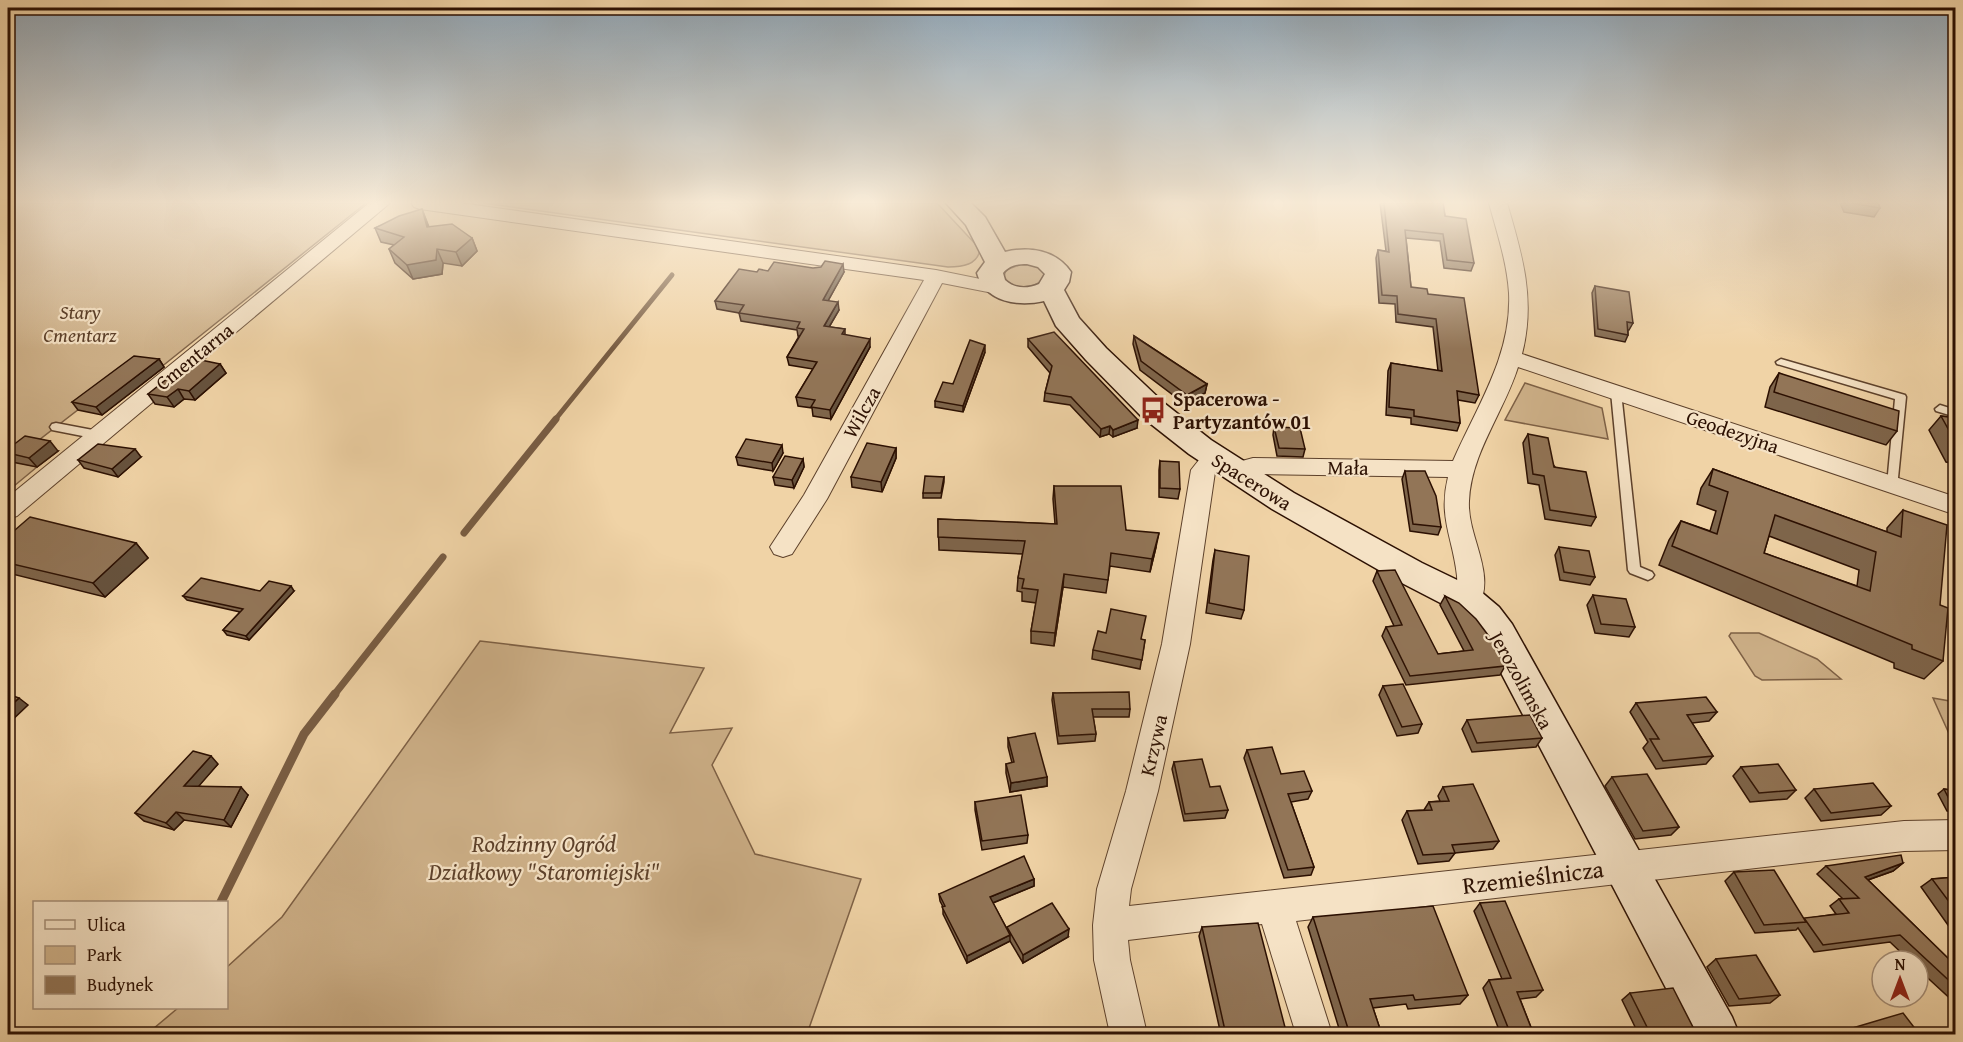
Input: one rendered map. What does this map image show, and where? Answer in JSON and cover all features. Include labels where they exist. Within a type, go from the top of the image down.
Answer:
[{"type":"street","name":"Cmentarna","points":[[8,510],[322,252]]},
{"type":"street","points":[[764,252],[936,276],[1001,270],[1039,258],[1054,267],[1058,278],[1038,292]]},
{"type":"street","points":[[991,252],[1001,270]]},
{"type":"street","points":[[1468,601],[1472,584],[1455,505],[1460,469],[1491,407],[1510,357],[1520,306],[1516,266],[1512,252]]},
{"type":"street","name":"Spacerowa","points":[[1001,270],[1016,295],[1038,292],[1153,410],[1226,464],[1343,535],[1468,601]]},
{"type":"street","name":"Wilcza","points":[[783,547],[814,499],[936,276]]},
{"type":"street","name":"Geodezyjna","points":[[1510,357],[1956,506]]},
{"type":"street","name":"Mała","points":[[1226,464],[1460,469]]},
{"type":"street","name":"Krzywa","points":[[1128,1035],[1112,960],[1110,925],[1114,889],[1142,791],[1176,644],[1203,470],[1226,464]]},
{"type":"street","name":"Jerozolimska","points":[[1468,601],[1486,617],[1499,634],[1715,1035]]},
{"type":"street","name":"Rzemieślnicza","points":[[1110,925],[1904,836],[1956,835]]},
{"type":"street","points":[[1274,907],[1314,1035]]},
{"type":"lane","points":[[1781,362],[1902,397],[1893,485]]},
{"type":"lane","points":[[1616,392],[1634,570],[1648,575]]},
{"type":"lane","points":[[1940,409],[1956,414]]},
{"type":"lane","points":[[56,427],[98,435]]},
{"type":"green space","name":"Stary Cmentarz","points":[[8,252],[305,252],[125,396],[101,392],[12,461],[37,467],[8,491]]},
{"type":"green space","points":[[836,252],[979,252],[976,259],[969,264],[948,267]]},
{"type":"green space","points":[[1024,263],[1037,265],[1047,276],[1032,286],[1015,286],[1004,277],[1006,270]]},
{"type":"green space","points":[[1525,383],[1602,408],[1608,439],[1505,420]]},
{"type":"green space","points":[[1731,633],[1759,633],[1817,659],[1841,679],[1762,680],[1755,676],[1729,636]]},
{"type":"green space","name":"Rodzinny Ogród Działkowy \"Staromiejski\"","points":[[480,641],[704,668],[670,733],[732,728],[712,765],[755,854],[861,879],[807,1034],[147,1034],[177,1009],[228,1009],[228,966],[282,917]]},
{"type":"green space","points":[[1933,698],[1955,702],[1955,747]]},
{"type":"building","points":[[392,252],[437,252],[436,260],[407,265]]},
{"type":"building","points":[[1378,252],[1407,252],[1411,287],[1427,289],[1428,294],[1464,298],[1479,395],[1457,391],[1460,423],[1414,416],[1414,410],[1389,407],[1391,363],[1442,371],[1436,319],[1398,314],[1397,296],[1382,295]]},
{"type":"building","points":[[1446,252],[1472,252],[1474,263],[1447,260]]},
{"type":"building","points":[[825,261],[843,264],[823,300],[838,302],[824,326],[845,329],[842,334],[870,339],[830,410],[811,407],[815,400],[796,397],[817,362],[787,357],[804,329],[797,328],[800,322],[739,313],[744,305],[715,301],[739,269],[768,271],[774,262],[813,268],[821,267]]},
{"type":"building","points":[[1595,286],[1629,292],[1633,323],[1627,322],[1628,335],[1598,329]]},
{"type":"building","points":[[1054,332],[1138,420],[1113,430],[1110,426],[1101,429],[1071,397],[1045,393],[1052,366],[1028,339]]},
{"type":"building","points":[[1134,336],[1207,384],[1187,395],[1141,361]]},
{"type":"building","points":[[970,340],[985,345],[963,406],[935,401],[943,382],[953,384]]},
{"type":"building","points":[[134,356],[159,359],[96,407],[72,402]]},
{"type":"building","points":[[196,359],[220,364],[189,391],[178,389],[167,397],[148,394],[188,362]]},
{"type":"building","points":[[1779,373],[1899,411],[1897,431],[1774,392]]},
{"type":"building","points":[[1941,416],[1956,418],[1956,443]]},
{"type":"building","points":[[1274,427],[1300,428],[1305,449],[1279,448]]},
{"type":"building","points":[[1528,434],[1548,438],[1554,467],[1586,472],[1596,517],[1550,510],[1544,476],[1533,474]]},
{"type":"building","points":[[25,436],[50,441],[29,458],[8,453],[8,449]]},
{"type":"building","points":[[746,439],[782,445],[772,463],[736,457]]},
{"type":"building","points":[[867,443],[896,448],[881,482],[851,477]]},
{"type":"building","points":[[98,444],[135,449],[112,469],[78,460]]},
{"type":"building","points":[[785,456],[803,459],[792,480],[773,477]]},
{"type":"building","points":[[1160,461],[1179,462],[1180,489],[1160,488]]},
{"type":"building","points":[[1713,469],[1901,537],[1903,510],[1947,525],[1940,605],[1948,608],[1943,661],[1912,649],[1912,645],[1672,546],[1681,521],[1717,534],[1728,492],[1709,485]],"holes":[[[1775,515],[1876,552],[1870,591],[1764,553]]]},
{"type":"building","points":[[1405,471],[1425,471],[1436,496],[1441,527],[1413,524]]},
{"type":"building","points":[[925,476],[944,477],[941,493],[923,493]]},
{"type":"building","points":[[1054,486],[1121,486],[1126,530],[1159,533],[1152,559],[1111,553],[1108,580],[1064,574],[1055,633],[1031,631],[1038,590],[1022,588],[1024,579],[1018,578],[1025,541],[938,537],[938,519],[1057,524]]},
{"type":"building","points":[[30,517],[136,543],[93,583],[8,563],[8,536]]},
{"type":"building","points":[[1559,547],[1589,551],[1595,577],[1564,572]]},
{"type":"building","points":[[1215,550],[1249,556],[1244,610],[1209,603]]},
{"type":"building","points":[[1395,570],[1438,654],[1473,650],[1445,596],[1459,603],[1476,619],[1491,639],[1505,666],[1410,676],[1386,627],[1402,625],[1377,571]]},
{"type":"building","points":[[201,578],[260,591],[269,581],[291,586],[246,636],[223,630],[243,609],[183,596]]},
{"type":"building","points":[[1593,595],[1626,599],[1635,627],[1601,624]]},
{"type":"building","points":[[1111,609],[1146,616],[1141,639],[1145,640],[1142,660],[1093,650],[1098,631],[1106,633]]},
{"type":"building","points":[[1403,684],[1422,724],[1402,727],[1383,686]]},
{"type":"building","points":[[1129,692],[1130,709],[1092,709],[1096,734],[1059,736],[1053,693]]},
{"type":"building","points":[[8,694],[19,698],[8,708]]},
{"type":"building","points":[[1706,697],[1717,712],[1687,715],[1713,756],[1663,761],[1650,739],[1659,739],[1636,703]]},
{"type":"building","points":[[1530,715],[1542,738],[1477,743],[1467,720]]},
{"type":"building","points":[[1035,733],[1047,777],[1011,783],[1006,764],[1014,762],[1008,738]]},
{"type":"building","points":[[1272,747],[1281,774],[1304,771],[1312,791],[1288,794],[1314,867],[1288,870],[1247,750]]},
{"type":"building","points":[[193,751],[211,756],[184,786],[241,787],[224,820],[176,812],[166,823],[135,813]]},
{"type":"building","points":[[1202,759],[1210,787],[1220,786],[1228,810],[1185,814],[1174,762]]},
{"type":"building","points":[[1778,764],[1796,790],[1759,793],[1741,767]]},
{"type":"building","points":[[1647,774],[1679,827],[1643,831],[1612,777]]},
{"type":"building","points":[[1873,783],[1891,806],[1831,813],[1814,789]]},
{"type":"building","points":[[1473,784],[1499,841],[1452,845],[1455,853],[1423,855],[1407,811],[1432,810],[1429,802],[1449,801],[1443,787]]},
{"type":"building","points":[[1944,789],[1956,791],[1956,807],[1953,807]]},
{"type":"building","points":[[1021,795],[1028,835],[982,841],[975,802]]},
{"type":"building","points":[[1901,855],[1903,863],[1865,877],[1956,966],[1956,987],[1930,963],[1930,949],[1915,949],[1900,935],[1823,945],[1804,918],[1849,913],[1839,899],[1859,898],[1826,866]]},
{"type":"building","points":[[1024,856],[1034,879],[990,897],[1010,935],[967,956],[942,907],[945,906],[939,894]]},
{"type":"building","points":[[1774,870],[1806,922],[1764,925],[1734,872]]},
{"type":"building","points":[[1956,877],[1956,911],[1932,879]]},
{"type":"building","points":[[1505,901],[1543,990],[1517,992],[1534,1035],[1511,1035],[1489,980],[1511,978],[1480,903]]},
{"type":"building","points":[[1052,903],[1069,929],[1023,955],[1007,927]]},
{"type":"building","points":[[1433,906],[1468,995],[1415,1000],[1413,995],[1370,999],[1382,1035],[1350,1035],[1313,917]]},
{"type":"building","points":[[1258,923],[1287,1035],[1226,1035],[1202,927]]},
{"type":"building","points":[[1756,955],[1780,995],[1739,999],[1716,959]]},
{"type":"building","points":[[1673,988],[1697,1035],[1651,1035],[1630,993]]},
{"type":"building","points":[[1903,1013],[1920,1035],[1829,1035]]},
{"type":"waterway","points":[[554,421],[672,275]]},
{"type":"waterway","points":[[464,533],[556,419]]},
{"type":"waterway","points":[[334,695],[443,557]]},
{"type":"waterway","points":[[221,901],[304,734],[335,694]]},
{"type":"place","name":"Spacerowa - Partyzantów 01","points":[[1153,410]]}]
